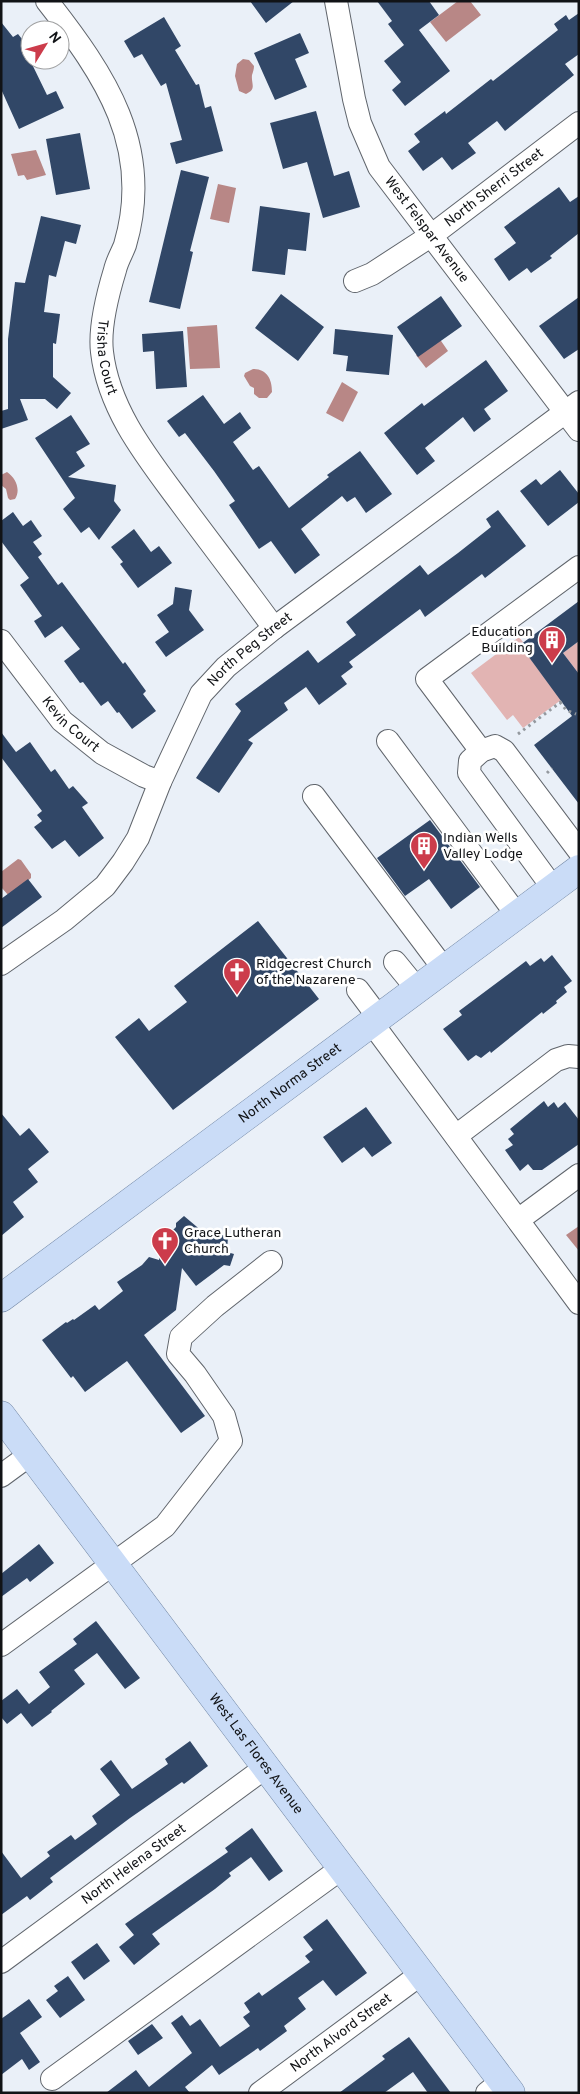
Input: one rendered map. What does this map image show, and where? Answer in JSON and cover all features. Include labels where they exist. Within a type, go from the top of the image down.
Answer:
[{"type":"main road","name":"North Norma Street","points":[[1,1298],[579,869]]},
{"type":"main road","name":"West Las Flores Avenue","points":[[1,1415],[422,1974],[500,2089]]},
{"type":"street","name":"Trisha Court","points":[[47,1],[77,39],[107,86],[122,122],[133,158],[133,194],[128,229],[115,269],[105,312],[102,350],[110,390],[127,426],[149,460],[274,628]]},
{"type":"street","name":"West Felspar Avenue","points":[[336,1],[360,123],[379,167],[572,407],[579,430]]},
{"type":"street","name":"North Sherri Street","points":[[355,281],[372,274],[432,235],[579,123]]},
{"type":"street","name":"North Peg Street","points":[[1,964],[64,920],[105,886],[138,838],[160,782],[201,694],[226,667],[274,628],[572,407]]},
{"type":"street","points":[[481,752],[427,679],[579,567]]},
{"type":"street","name":"Kevin Court","points":[[1,641],[62,721],[102,753],[144,776],[160,782]]},
{"type":"street","points":[[388,741],[517,915]]},
{"type":"street","points":[[553,888],[469,773],[470,761],[481,752],[495,746],[504,750],[579,851]]},
{"type":"street","points":[[314,796],[444,969]]},
{"type":"street","points":[[396,962],[417,989]]},
{"type":"street","points":[[358,990],[375,1020],[456,1136],[579,1303]]},
{"type":"street","points":[[456,1136],[556,1060],[568,1056],[579,1057]]},
{"type":"street","points":[[518,1220],[579,1175]]},
{"type":"street","points":[[1,1645],[165,1526],[231,1440],[224,1416],[195,1374],[178,1354],[181,1336],[215,1306],[271,1262]]},
{"type":"street","points":[[1,1476],[31,1454]]},
{"type":"street","name":"North Helena Street","points":[[1,1962],[266,1767]]},
{"type":"street","points":[[52,2079],[342,1868]]},
{"type":"street","name":"North Alvord Street","points":[[260,2093],[422,1974]]},
{"type":"path","points":[[518,734],[561,702],[566,710],[576,714]]},
{"type":"path","points":[[546,773],[552,768]]},
{"type":"shaded area","points":[[458,1],[470,1],[481,15],[446,42],[430,22]]},
{"type":"shaded area","points":[[243,59],[249,60],[254,66],[252,88],[246,94],[239,91],[235,76],[237,64]]},
{"type":"shaded area","points":[[36,150],[46,175],[27,180],[24,175],[18,176],[11,154]]},
{"type":"shaded area","points":[[218,184],[236,188],[229,223],[210,219]]},
{"type":"shaded area","points":[[217,325],[220,368],[190,369],[187,327]]},
{"type":"shaded area","points":[[439,338],[448,351],[426,368],[416,355]]},
{"type":"shaded area","points":[[253,369],[262,371],[270,379],[272,392],[267,398],[259,398],[254,394],[254,388],[250,386],[244,376],[245,373]]},
{"type":"shaded area","points":[[342,382],[358,392],[343,422],[326,413]]},
{"type":"shaded area","points":[[7,472],[15,481],[18,492],[15,499],[10,500],[6,489],[1,485],[1,475]]},
{"type":"shaded area","points":[[519,637],[523,642],[520,645],[561,700],[523,728],[513,715],[507,720],[471,673]]},
{"type":"shaded area","points":[[579,641],[579,674],[563,653]]},
{"type":"shaded area","points":[[18,859],[21,860],[31,874],[31,878],[9,896],[1,887],[1,872]]},
{"type":"shaded area","points":[[579,1226],[579,1251],[566,1235]]},
{"type":"building","points":[[250,1],[294,1],[266,23]]},
{"type":"building","points":[[377,1],[429,1],[439,15],[419,30],[450,71],[405,106],[392,90],[401,82],[384,61],[404,45],[388,24],[392,21]]},
{"type":"building","points":[[579,13],[579,54],[565,64],[574,75],[505,131],[497,121],[468,143],[476,153],[452,170],[442,157],[423,171],[408,151],[420,142],[414,134],[445,111],[446,114],[491,79],[493,81],[558,30],[554,24],[566,15],[569,20]]},
{"type":"building","points":[[164,17],[181,46],[175,50],[196,85],[199,84],[205,108],[211,106],[223,151],[176,164],[170,143],[182,140],[166,83],[161,86],[142,54],[134,58],[124,41]]},
{"type":"building","points":[[1,22],[13,37],[18,34],[20,36],[20,70],[35,70],[47,95],[56,91],[64,108],[19,129],[1,89]]},
{"type":"building","points":[[300,33],[309,53],[295,59],[307,87],[275,100],[254,53]]},
{"type":"building","points":[[316,111],[334,176],[349,171],[360,207],[323,218],[307,162],[283,169],[270,123]]},
{"type":"building","points":[[80,133],[90,189],[56,195],[46,139]]},
{"type":"building","points":[[181,170],[209,177],[190,251],[193,252],[180,309],[149,302]]},
{"type":"building","points":[[559,187],[570,202],[579,196],[579,233],[550,256],[552,258],[531,273],[527,268],[509,281],[494,259],[516,243],[504,227]]},
{"type":"building","points":[[260,206],[310,213],[306,251],[288,249],[285,275],[252,271]]},
{"type":"building","points":[[41,216],[81,225],[76,244],[65,241],[56,277],[49,275],[44,312],[60,314],[56,344],[53,343],[53,377],[71,393],[57,409],[45,399],[20,399],[28,420],[1,429],[1,411],[8,409],[8,339],[15,282],[25,283]]},
{"type":"building","points":[[281,294],[324,327],[298,361],[255,328]]},
{"type":"building","points":[[441,296],[462,326],[418,357],[397,327]]},
{"type":"building","points":[[579,297],[579,349],[564,359],[539,326]]},
{"type":"building","points":[[335,329],[393,335],[389,375],[346,371],[348,356],[333,354]]},
{"type":"building","points":[[183,331],[187,387],[156,389],[154,351],[143,352],[142,334]]},
{"type":"building","points":[[486,360],[508,391],[484,409],[491,419],[474,432],[463,417],[425,448],[435,461],[417,475],[384,433],[422,403],[424,406]]},
{"type":"building","points":[[203,395],[224,424],[240,412],[251,428],[233,442],[253,470],[259,466],[289,508],[329,477],[327,475],[360,451],[392,494],[366,513],[355,497],[347,502],[342,496],[301,529],[320,555],[295,574],[271,541],[259,549],[229,505],[235,501],[214,471],[185,433],[179,437],[167,421]]},
{"type":"building","points":[[71,415],[90,444],[76,452],[85,466],[68,477],[116,485],[114,501],[121,510],[99,540],[89,527],[81,533],[63,509],[75,498],[35,438]]},
{"type":"building","points":[[560,470],[579,494],[579,502],[548,526],[520,491],[536,479],[541,485]]},
{"type":"building","points":[[498,510],[526,546],[485,578],[482,574],[425,617],[420,609],[349,662],[353,667],[341,676],[347,684],[319,705],[306,687],[284,703],[288,710],[248,740],[253,743],[219,793],[196,778],[241,711],[235,704],[308,650],[318,663],[356,635],[346,622],[420,565],[428,575],[458,553],[491,527],[486,519]]},
{"type":"building","points":[[13,512],[23,526],[31,520],[42,536],[33,542],[42,554],[38,557],[58,585],[62,582],[123,664],[125,662],[146,691],[143,694],[156,711],[132,729],[108,701],[101,706],[83,682],[80,683],[64,661],[80,649],[62,626],[45,638],[34,621],[42,616],[20,585],[29,578],[1,541],[1,521]]},
{"type":"building","points":[[134,529],[151,552],[159,546],[172,563],[138,588],[120,564],[123,562],[111,547]]},
{"type":"building","points":[[175,587],[192,590],[189,610],[204,630],[166,657],[155,642],[169,632],[157,615],[173,604]]},
{"type":"building","points":[[579,601],[579,641],[563,653],[579,674],[579,804],[534,745],[572,716],[520,645]]},
{"type":"building","points":[[1,732],[16,752],[30,742],[51,772],[55,769],[69,789],[73,786],[88,803],[82,807],[104,838],[79,857],[65,840],[52,849],[34,827],[42,821],[37,815],[42,811],[1,757]]},
{"type":"building","name":"Indian Wells Valley Lodge","points":[[430,820],[480,887],[451,909],[429,879],[405,896],[377,858]]},
{"type":"building","points":[[28,879],[42,897],[1,928],[1,899]]},
{"type":"building","points":[[258,921],[319,999],[173,1110],[115,1037],[139,1018],[149,1031],[187,1002],[174,986]]},
{"type":"building","points":[[552,955],[572,981],[564,987],[567,992],[556,1001],[557,1003],[543,1014],[542,1012],[491,1053],[490,1051],[481,1058],[476,1055],[468,1061],[443,1029],[462,1015],[459,1011],[526,961],[530,966],[541,958],[544,962]]},
{"type":"building","points":[[544,1101],[548,1107],[554,1102],[558,1108],[565,1102],[579,1120],[579,1144],[542,1170],[533,1170],[528,1164],[520,1171],[505,1150],[513,1145],[508,1139],[514,1134],[510,1129]]},
{"type":"building","points":[[366,1107],[392,1143],[372,1157],[364,1147],[342,1163],[323,1137]]},
{"type":"building","points":[[1,1113],[20,1136],[29,1128],[49,1152],[28,1169],[38,1182],[13,1202],[24,1217],[1,1236]]},
{"type":"building","points":[[184,1216],[203,1232],[228,1236],[227,1252],[234,1254],[230,1266],[224,1265],[196,1286],[182,1268],[176,1310],[144,1335],[205,1416],[181,1433],[127,1361],[85,1392],[73,1376],[71,1378],[42,1340],[66,1322],[74,1320],[95,1305],[99,1310],[123,1291],[117,1282],[142,1265],[149,1257],[159,1260],[163,1240]]},
{"type":"building","points":[[39,1544],[54,1563],[30,1582],[27,1578],[1,1597],[1,1574]]},
{"type":"building","points":[[96,1621],[140,1678],[125,1689],[97,1653],[74,1670],[85,1684],[52,1712],[32,1727],[21,1713],[7,1724],[1,1717],[1,1701],[17,1689],[29,1704],[50,1687],[39,1672],[77,1644],[73,1639]]},
{"type":"building","points":[[190,1741],[208,1766],[184,1784],[182,1782],[130,1818],[50,1878],[53,1882],[30,1900],[27,1896],[1,1915],[1,1851],[21,1878],[50,1856],[47,1852],[71,1835],[75,1840],[97,1824],[92,1816],[120,1795],[100,1769],[111,1760],[132,1789],[168,1764],[165,1759]]},
{"type":"building","points":[[252,1828],[283,1871],[269,1881],[251,1857],[229,1873],[231,1876],[215,1889],[152,1934],[160,1944],[134,1965],[119,1947],[134,1935],[125,1924],[228,1852],[225,1848]]},
{"type":"building","points":[[327,1919],[367,1973],[336,1996],[323,1980],[298,1998],[306,2009],[284,2026],[287,2031],[260,2051],[258,2048],[219,2075],[212,2065],[185,2087],[190,2093],[106,2093],[136,2070],[149,2087],[192,2053],[171,2023],[182,2015],[190,2026],[200,2019],[220,2047],[250,2026],[243,2017],[250,2012],[244,2003],[259,1992],[262,1996],[310,1962],[305,1956],[313,1950],[303,1937]]},
{"type":"building","points":[[97,1943],[110,1961],[84,1980],[71,1962]]},
{"type":"building","points":[[68,1976],[85,2000],[60,2018],[46,2000],[58,1991],[54,1986]]},
{"type":"building","points":[[29,1999],[42,2017],[20,2033],[40,2062],[29,2070],[22,2059],[1,2075],[1,2019]]},
{"type":"building","points":[[152,2024],[163,2038],[138,2055],[128,2041]]},
{"type":"building","points":[[409,2037],[451,2093],[428,2093],[413,2072],[384,2093],[339,2093],[385,2059],[382,2056]]},
{"type":"place","name":"Education Building","points":[[552,664]]},
{"type":"place","name":"Indian Wells Valley Lodge","points":[[424,870]]},
{"type":"place","name":"Ridgecrest Church of the Nazarene","points":[[237,996]]},
{"type":"place","name":"Grace Lutheran Church","points":[[165,1265]]}]
